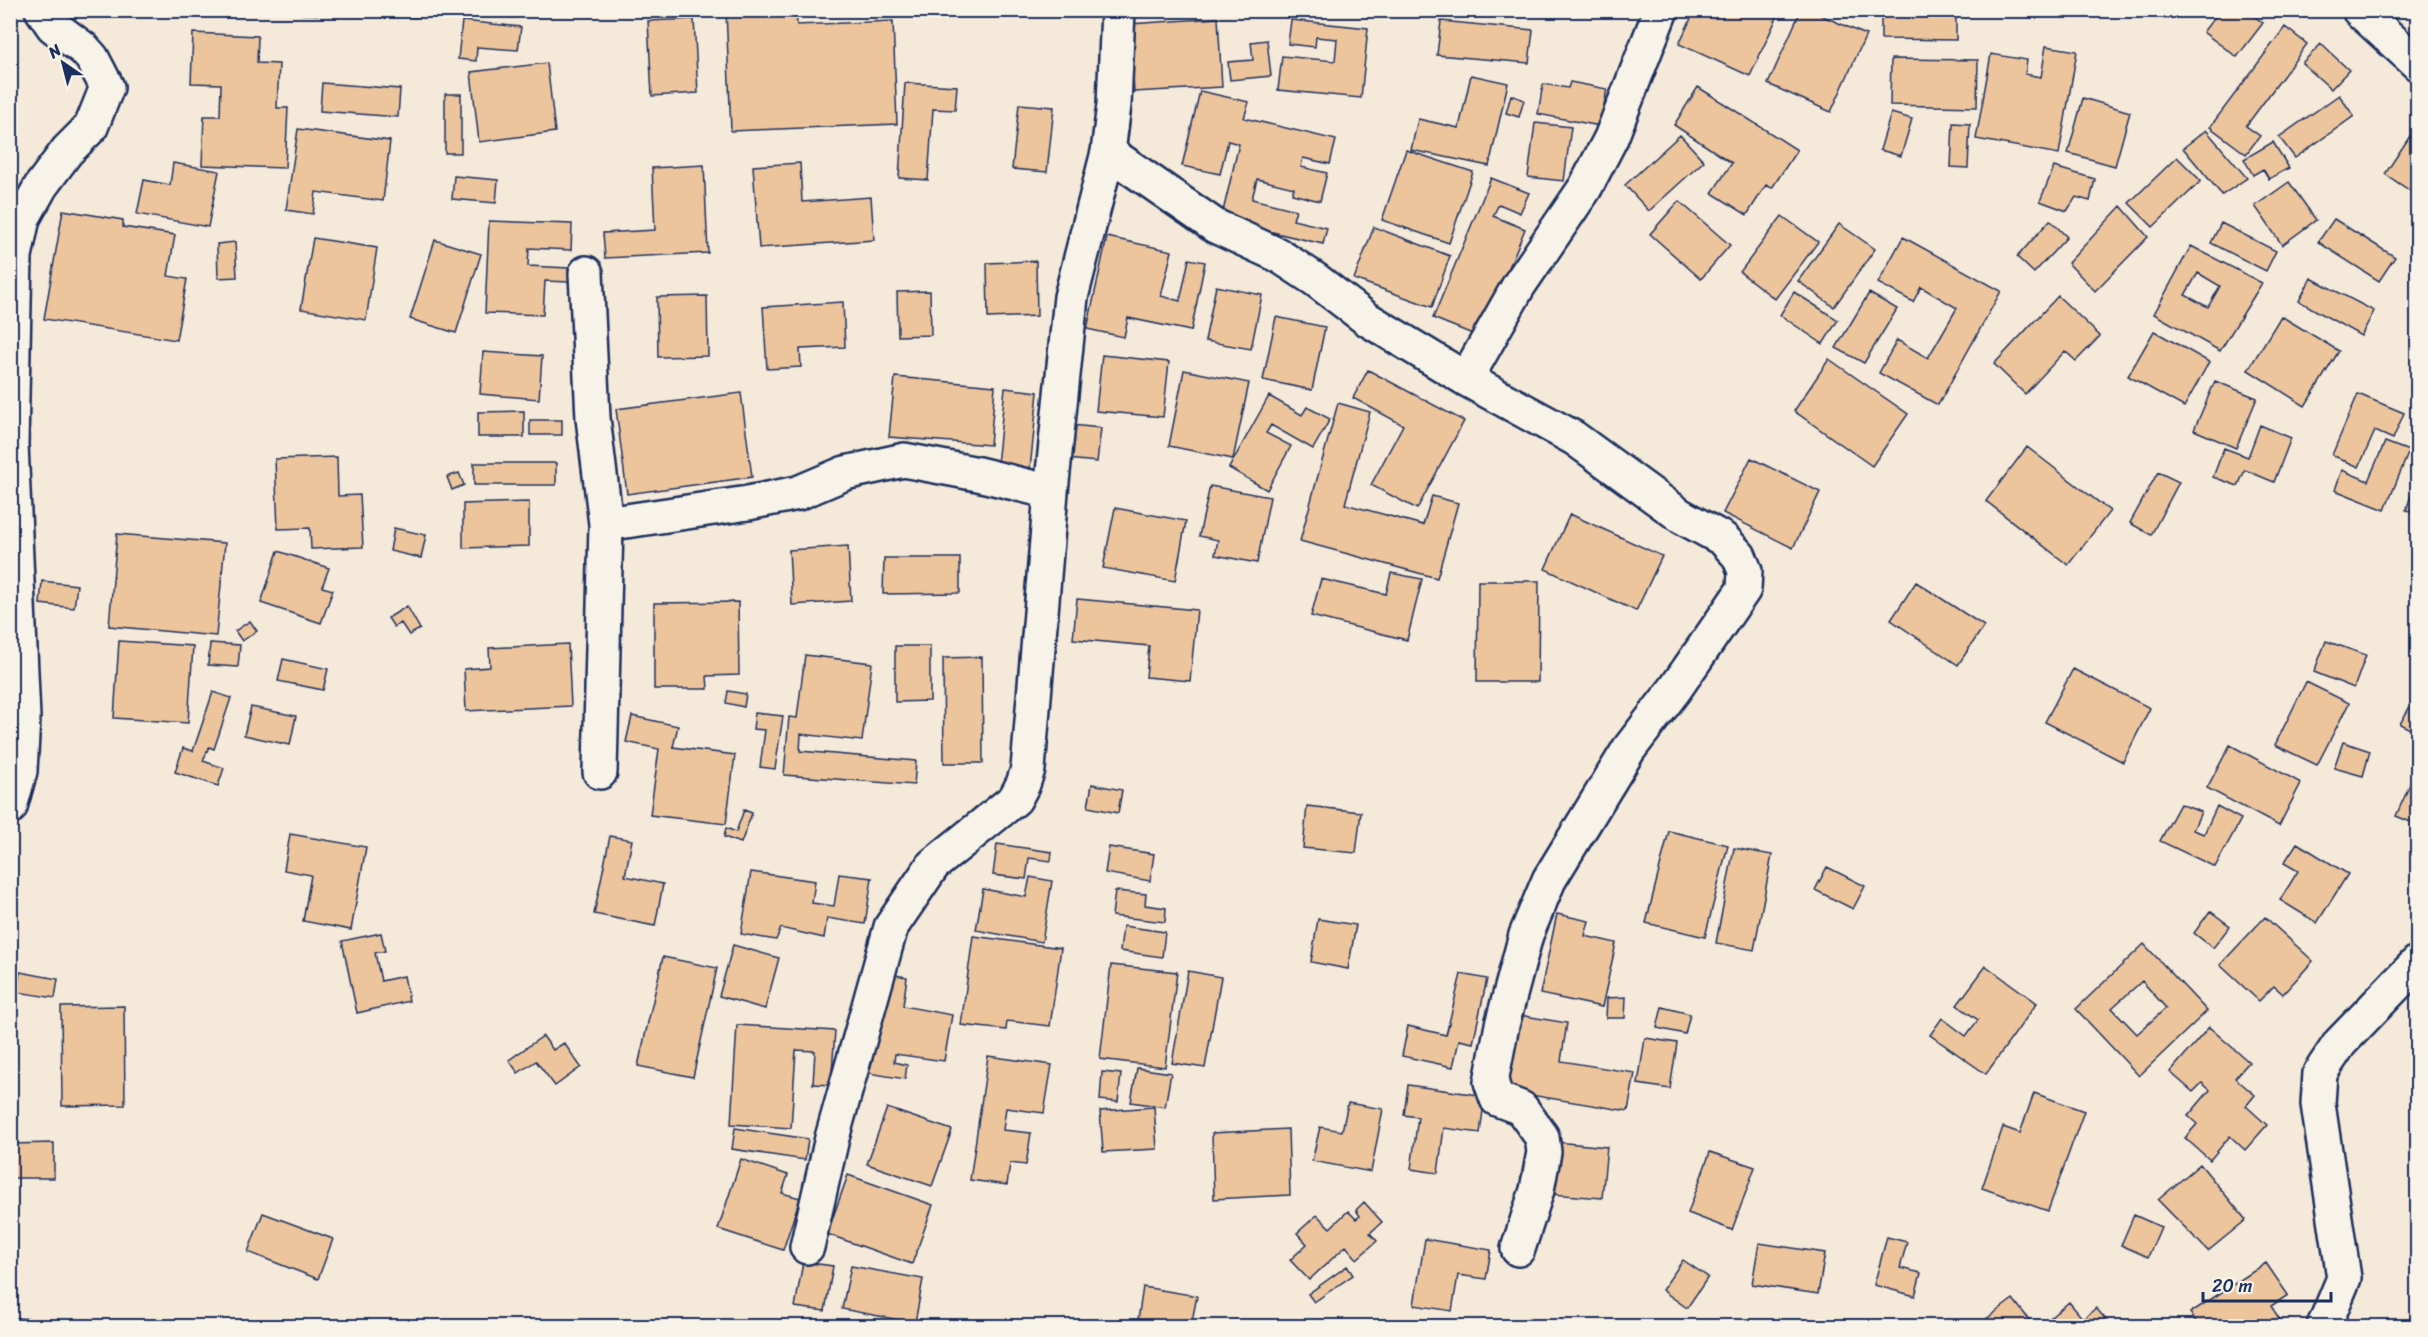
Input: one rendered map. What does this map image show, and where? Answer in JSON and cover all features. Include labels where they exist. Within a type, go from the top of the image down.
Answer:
[{"type":"street","points":[[10,807],[20,771],[23,718],[11,444],[15,256],[23,218],[41,186],[67,151],[91,128],[107,87],[92,58],[84,49],[53,26],[42,10]]},
{"type":"street","points":[[807,1246],[832,1138],[891,927],[933,865],[1015,799],[1028,769],[1051,492],[1071,297],[1108,152],[1114,105],[1118,10]]},
{"type":"street","points":[[1466,379],[1519,285],[1585,188],[1611,138],[1661,10]]},
{"type":"street","points":[[2360,10],[2418,64]]},
{"type":"street","points":[[1108,152],[1215,226],[1278,255],[1316,280],[1367,319],[1466,379],[1574,438],[1681,516],[1723,539],[1739,556],[1745,571],[1744,589],[1629,749],[1556,870],[1527,935],[1502,1024],[1491,1082],[1497,1099],[1521,1108],[1542,1137],[1544,1152],[1537,1190],[1518,1249]]},
{"type":"street","points":[[586,273],[593,418],[606,524],[600,772]]},
{"type":"street","points":[[606,524],[748,503],[798,493],[845,473],[904,460],[978,474],[1051,492]]},
{"type":"street","points":[[2324,1326],[2344,1278],[2318,1104],[2320,1073],[2340,1043],[2418,962]]},
{"type":"building","points":[[303,10],[417,10],[417,17],[302,14]]},
{"type":"building","points":[[726,10],[796,10],[797,25],[893,21],[897,124],[731,131]]},
{"type":"building","points":[[1695,10],[1773,10],[1779,13],[1750,76],[1679,44]]},
{"type":"building","points":[[1801,10],[1809,10],[1866,35],[1831,112],[1768,84]]},
{"type":"building","points":[[1881,10],[1956,10],[1956,40],[1881,39]]},
{"type":"building","points":[[2220,10],[2246,10],[2263,23],[2237,57],[2203,32]]},
{"type":"building","points":[[1218,18],[1222,87],[1134,92],[1130,24]]},
{"type":"building","points":[[694,19],[698,93],[652,96],[648,21]]},
{"type":"building","points":[[1291,20],[1368,28],[1361,98],[1278,90],[1282,56],[1335,61],[1337,39],[1316,37],[1315,47],[1288,44]]},
{"type":"building","points":[[462,21],[521,27],[518,50],[477,47],[476,61],[458,59]]},
{"type":"building","points":[[1441,21],[1533,30],[1529,63],[1437,55]]},
{"type":"building","points":[[2285,27],[2307,44],[2246,126],[2260,136],[2246,154],[2210,127]]},
{"type":"building","points":[[193,33],[258,36],[257,63],[279,64],[277,108],[288,108],[285,168],[202,165],[204,116],[220,116],[221,84],[191,83]]},
{"type":"building","points":[[1267,40],[1271,76],[1230,80],[1228,62],[1253,60],[1251,42]]},
{"type":"building","points":[[2321,44],[2349,70],[2331,89],[2302,63]]},
{"type":"building","points":[[2046,46],[2077,51],[2059,154],[1976,139],[1991,54],[2027,60],[2025,74],[2041,77]]},
{"type":"building","points":[[1891,59],[1978,60],[1977,107],[1890,105]]},
{"type":"building","points":[[547,63],[555,132],[479,142],[471,72]]},
{"type":"building","points":[[1471,75],[1508,83],[1489,166],[1411,150],[1418,119],[1459,128]]},
{"type":"building","points":[[1570,82],[1607,89],[1600,126],[1538,114],[1543,84],[1568,88]]},
{"type":"building","points":[[322,83],[400,89],[398,117],[320,111]]},
{"type":"building","points":[[905,83],[957,86],[955,110],[933,109],[928,180],[899,178]]},
{"type":"building","points":[[1698,87],[1797,150],[1772,188],[1766,185],[1747,215],[1712,193],[1732,163],[1674,125]]},
{"type":"building","points":[[1200,91],[1249,102],[1244,118],[1336,140],[1330,164],[1303,158],[1301,167],[1327,173],[1320,201],[1292,194],[1294,188],[1257,179],[1252,199],[1296,210],[1293,220],[1327,228],[1323,244],[1221,220],[1239,144],[1228,141],[1220,174],[1182,166]]},
{"type":"building","points":[[445,94],[461,94],[461,153],[445,153]]},
{"type":"building","points":[[1511,95],[1524,100],[1519,117],[1506,113]]},
{"type":"building","points":[[2339,95],[2354,116],[2295,158],[2279,137]]},
{"type":"building","points":[[2083,98],[2130,112],[2115,166],[2068,153]]},
{"type":"building","points":[[1019,104],[1054,107],[1047,172],[1012,169]]},
{"type":"building","points":[[1891,113],[1912,119],[1901,156],[1880,150]]},
{"type":"building","points":[[1535,123],[1571,127],[1564,181],[1528,177]]},
{"type":"building","points":[[1953,123],[1970,124],[1968,168],[1951,167]]},
{"type":"building","points":[[298,129],[390,141],[383,201],[316,192],[313,214],[286,210]]},
{"type":"building","points":[[2206,130],[2247,178],[2222,195],[2183,148]]},
{"type":"building","points":[[2412,133],[2418,136],[2418,196],[2385,174]]},
{"type":"building","points":[[1680,135],[1704,161],[1649,211],[1625,185]]},
{"type":"building","points":[[2273,142],[2289,168],[2269,179],[2263,169],[2253,175],[2244,159]]},
{"type":"building","points":[[1406,150],[1473,172],[1449,243],[1382,220]]},
{"type":"building","points":[[2177,157],[2201,181],[2153,227],[2129,203]]},
{"type":"building","points":[[173,163],[219,171],[208,227],[137,214],[144,180],[170,185]]},
{"type":"building","points":[[800,163],[802,202],[871,197],[874,240],[759,248],[753,166]]},
{"type":"building","points":[[704,165],[708,253],[605,258],[603,233],[655,230],[652,168]]},
{"type":"building","points":[[2054,167],[2095,179],[2090,201],[2076,197],[2067,211],[2040,201]]},
{"type":"building","points":[[454,176],[498,180],[496,203],[452,199]]},
{"type":"building","points":[[1491,178],[1529,193],[1520,213],[1499,204],[1493,216],[1525,229],[1480,337],[1433,318]]},
{"type":"building","points":[[2289,182],[2316,220],[2282,245],[2255,206]]},
{"type":"building","points":[[1679,201],[1730,245],[1701,279],[1650,234]]},
{"type":"building","points":[[2121,206],[2148,237],[2095,291],[2068,263]]},
{"type":"building","points":[[63,210],[123,220],[123,227],[175,235],[168,276],[187,279],[176,340],[44,319]]},
{"type":"building","points":[[1782,216],[1818,242],[1775,299],[1740,272]]},
{"type":"building","points":[[2334,219],[2395,257],[2379,281],[2318,242]]},
{"type":"building","points":[[2050,220],[2067,237],[2034,273],[2017,257]]},
{"type":"building","points":[[489,221],[572,224],[571,250],[529,248],[528,266],[569,268],[569,282],[545,281],[543,315],[485,313]]},
{"type":"building","points":[[2221,223],[2276,251],[2266,271],[2211,243]]},
{"type":"building","points":[[1839,224],[1875,249],[1834,307],[1798,281]]},
{"type":"building","points":[[1374,227],[1450,256],[1432,307],[1354,279]]},
{"type":"building","points":[[1107,237],[1172,251],[1161,296],[1180,301],[1189,259],[1205,262],[1191,331],[1128,318],[1124,337],[1087,329]]},
{"type":"building","points":[[1903,237],[2001,291],[1938,405],[1879,373],[1897,340],[1928,358],[1957,308],[1921,287],[1913,302],[1878,283]]},
{"type":"building","points":[[313,238],[377,248],[366,320],[301,309]]},
{"type":"building","points":[[435,240],[481,254],[456,333],[410,319]]},
{"type":"building","points":[[235,242],[237,277],[218,278],[217,244]]},
{"type":"building","points":[[2191,246],[2262,283],[2220,351],[2154,314]],"holes":[[[2198,273],[2220,286],[2208,307],[2185,295]]]},
{"type":"building","points":[[1036,261],[1037,316],[988,318],[987,263]]},
{"type":"building","points":[[2311,278],[2374,311],[2361,336],[2299,301]]},
{"type":"building","points":[[1216,286],[1262,295],[1251,349],[1205,341]]},
{"type":"building","points":[[930,291],[931,335],[898,336],[897,292]]},
{"type":"building","points":[[1794,292],[1838,320],[1823,344],[1780,315]]},
{"type":"building","points":[[1869,293],[1897,309],[1864,363],[1836,348]]},
{"type":"building","points":[[707,296],[708,356],[658,357],[657,297]]},
{"type":"building","points":[[2058,296],[2100,336],[2076,361],[2065,351],[2025,394],[1994,364]]},
{"type":"building","points":[[843,302],[845,347],[800,349],[801,367],[767,369],[763,307]]},
{"type":"building","points":[[2281,316],[2339,351],[2305,406],[2248,370]]},
{"type":"building","points":[[1276,317],[1325,327],[1312,390],[1263,380]]},
{"type":"building","points":[[2154,331],[2209,362],[2184,407],[2128,376]]},
{"type":"building","points":[[483,352],[542,356],[539,399],[480,394]]},
{"type":"building","points":[[1102,355],[1169,362],[1163,417],[1096,411]]},
{"type":"building","points":[[1829,359],[1908,414],[1872,466],[1794,411]]},
{"type":"building","points":[[1184,370],[1249,383],[1233,459],[1169,446]]},
{"type":"building","points":[[1368,370],[1464,421],[1417,509],[1371,485],[1403,425],[1353,398]]},
{"type":"building","points":[[895,377],[995,386],[990,445],[889,437]]},
{"type":"building","points":[[2215,381],[2257,398],[2236,448],[2194,430]]},
{"type":"building","points":[[1005,388],[1038,392],[1030,469],[997,465]]},
{"type":"building","points":[[741,393],[752,477],[627,494],[616,409]]},
{"type":"building","points":[[2358,394],[2404,413],[2393,439],[2375,431],[2359,467],[2332,455]]},
{"type":"building","points":[[1269,396],[1302,415],[1307,407],[1330,419],[1313,449],[1271,425],[1266,433],[1291,446],[1267,490],[1229,468]]},
{"type":"building","points":[[1338,403],[1370,412],[1345,504],[1423,525],[1432,496],[1458,503],[1437,578],[1300,541]]},
{"type":"building","points":[[524,411],[524,437],[478,437],[478,412]]},
{"type":"building","points":[[530,420],[562,420],[562,435],[530,435]]},
{"type":"building","points":[[1071,425],[1101,428],[1097,462],[1067,459]]},
{"type":"building","points":[[2260,425],[2291,438],[2274,482],[2245,470],[2238,486],[2213,477],[2224,448],[2248,457]]},
{"type":"building","points":[[2385,442],[2409,451],[2385,510],[2335,490],[2342,470],[2368,481]]},
{"type":"building","points":[[2027,447],[2110,511],[2068,565],[1986,501]]},
{"type":"building","points":[[337,457],[338,496],[360,495],[363,547],[311,549],[310,528],[278,529],[275,459]]},
{"type":"building","points":[[1751,458],[1820,492],[1793,548],[1723,513]]},
{"type":"building","points":[[474,463],[556,463],[556,485],[474,485]]},
{"type":"building","points":[[2158,472],[2179,482],[2151,535],[2130,523]]},
{"type":"building","points":[[459,473],[464,485],[452,490],[447,477]]},
{"type":"building","points":[[2418,476],[2418,515],[2406,510]]},
{"type":"building","points":[[1210,486],[1270,497],[1257,563],[1215,555],[1218,540],[1199,536]]},
{"type":"building","points":[[529,502],[529,546],[463,548],[463,504]]},
{"type":"building","points":[[1115,508],[1186,521],[1175,581],[1103,568]]},
{"type":"building","points":[[1570,514],[1662,556],[1636,611],[1545,569]]},
{"type":"building","points":[[394,528],[426,535],[421,558],[390,551]]},
{"type":"building","points":[[117,534],[225,543],[216,636],[109,626]]},
{"type":"building","points":[[848,546],[851,601],[792,605],[789,550]]},
{"type":"building","points":[[278,551],[329,568],[322,587],[333,590],[321,623],[261,603]]},
{"type":"building","points":[[884,558],[960,558],[960,593],[883,594]]},
{"type":"building","points":[[1391,573],[1422,579],[1407,640],[1311,616],[1321,579],[1386,594]]},
{"type":"building","points":[[42,581],[77,585],[74,608],[40,604]]},
{"type":"building","points":[[1478,581],[1539,581],[1538,682],[1477,682]]},
{"type":"building","points":[[1916,582],[1984,626],[1958,665],[1891,620]]},
{"type":"building","points":[[1077,599],[1197,610],[1190,681],[1146,677],[1149,646],[1073,639]]},
{"type":"building","points":[[738,602],[739,675],[707,676],[708,689],[654,689],[654,603]]},
{"type":"building","points":[[407,606],[420,629],[409,635],[401,623],[394,627],[388,618]]},
{"type":"building","points":[[250,621],[257,631],[242,641],[235,631]]},
{"type":"building","points":[[119,641],[193,646],[188,723],[114,718]]},
{"type":"building","points":[[2326,641],[2366,655],[2354,688],[2314,672]]},
{"type":"building","points":[[210,643],[240,645],[238,667],[208,665]]},
{"type":"building","points":[[568,644],[571,706],[466,711],[464,669],[490,667],[489,648]]},
{"type":"building","points":[[895,646],[930,646],[930,701],[895,702]]},
{"type":"building","points":[[805,655],[872,663],[862,741],[801,734],[800,751],[916,761],[914,785],[784,775],[789,717],[797,718]]},
{"type":"building","points":[[982,657],[983,763],[944,763],[943,658]]},
{"type":"building","points":[[283,659],[328,669],[323,690],[278,681]]},
{"type":"building","points":[[2073,669],[2150,708],[2123,762],[2045,722]]},
{"type":"building","points":[[2306,682],[2349,703],[2317,765],[2275,745]]},
{"type":"building","points":[[728,691],[746,694],[744,707],[726,703]]},
{"type":"building","points":[[213,692],[231,698],[214,749],[209,747],[203,761],[224,768],[218,786],[175,772],[183,748],[193,751]]},
{"type":"building","points":[[2416,696],[2418,697],[2418,733],[2400,724]]},
{"type":"building","points":[[251,707],[296,716],[290,745],[244,735]]},
{"type":"building","points":[[755,713],[783,716],[775,769],[760,767],[765,730],[753,729]]},
{"type":"building","points":[[632,716],[678,726],[673,747],[735,755],[726,824],[650,815],[659,749],[626,742]]},
{"type":"building","points":[[2343,742],[2370,751],[2363,776],[2334,768]]},
{"type":"building","points":[[2230,745],[2301,783],[2279,826],[2207,788]]},
{"type":"building","points":[[2418,766],[2418,825],[2396,816]]},
{"type":"building","points":[[1092,784],[1122,790],[1118,813],[1088,807]]},
{"type":"building","points":[[2180,804],[2201,812],[2193,830],[2204,834],[2217,806],[2241,819],[2215,867],[2160,841]]},
{"type":"building","points":[[1307,806],[1361,812],[1356,853],[1303,848]]},
{"type":"building","points":[[744,810],[752,813],[741,843],[724,837],[726,828],[736,832]]},
{"type":"building","points":[[1669,831],[1728,845],[1705,937],[1646,923]]},
{"type":"building","points":[[290,834],[366,847],[351,930],[303,921],[311,875],[284,870]]},
{"type":"building","points":[[610,836],[632,840],[625,876],[663,884],[655,926],[594,914]]},
{"type":"building","points":[[2297,843],[2348,874],[2317,923],[2280,900],[2298,871],[2284,863]]},
{"type":"building","points":[[997,844],[1052,852],[1051,861],[1029,858],[1026,879],[993,875]]},
{"type":"building","points":[[1109,847],[1154,854],[1150,881],[1105,873]]},
{"type":"building","points":[[1734,848],[1772,855],[1754,950],[1716,943]]},
{"type":"building","points":[[1827,867],[1865,886],[1853,909],[1815,890]]},
{"type":"building","points":[[751,872],[815,881],[812,903],[834,906],[839,874],[872,878],[865,924],[827,918],[824,938],[781,928],[776,940],[741,934]]},
{"type":"building","points":[[1030,877],[1052,881],[1042,942],[976,930],[983,889],[1026,897]]},
{"type":"building","points":[[1115,891],[1146,894],[1145,905],[1166,908],[1165,922],[1112,916]]},
{"type":"building","points":[[2210,911],[2230,926],[2213,948],[2194,933]]},
{"type":"building","points":[[1557,914],[1589,921],[1585,936],[1616,943],[1602,1007],[1540,994]]},
{"type":"building","points":[[2265,917],[2313,961],[2283,994],[2274,986],[2259,1001],[2220,965]]},
{"type":"building","points":[[1318,919],[1356,925],[1348,969],[1311,962]]},
{"type":"building","points":[[1123,926],[1165,932],[1162,957],[1120,951]]},
{"type":"building","points":[[381,933],[385,951],[375,953],[381,981],[404,976],[409,1001],[357,1013],[342,941]]},
{"type":"building","points":[[973,936],[1061,948],[1050,1026],[1007,1021],[1006,1030],[961,1025]]},
{"type":"building","points":[[2144,944],[2207,1011],[2139,1076],[2076,1009]],"holes":[[[2142,981],[2166,1008],[2137,1034],[2112,1008]]]},
{"type":"building","points":[[733,945],[779,958],[765,1009],[719,996]]},
{"type":"building","points":[[663,957],[717,968],[693,1077],[638,1066]]},
{"type":"building","points":[[1111,965],[1177,972],[1165,1067],[1100,1059]]},
{"type":"building","points":[[1986,966],[2037,1003],[1986,1074],[1930,1035],[1942,1018],[1966,1036],[1978,1020],[1957,1005]]},
{"type":"building","points":[[1188,971],[1221,977],[1205,1068],[1172,1063]]},
{"type":"building","points":[[20,972],[58,979],[55,998],[17,992]]},
{"type":"building","points":[[879,972],[907,977],[903,1006],[952,1015],[944,1061],[895,1054],[894,1062],[907,1065],[905,1079],[862,1072]]},
{"type":"building","points":[[1461,974],[1487,979],[1473,1043],[1459,1040],[1453,1067],[1402,1056],[1408,1026],[1446,1035]]},
{"type":"building","points":[[1626,997],[1625,1018],[1606,1018],[1607,998]]},
{"type":"building","points":[[124,1006],[125,1105],[62,1106],[61,1007]]},
{"type":"building","points":[[1662,1007],[1690,1014],[1685,1034],[1657,1028]]},
{"type":"building","points":[[1519,1015],[1567,1023],[1561,1061],[1635,1073],[1628,1111],[1507,1091]]},
{"type":"building","points":[[737,1025],[835,1031],[831,1085],[813,1084],[815,1051],[796,1050],[791,1128],[731,1124]]},
{"type":"building","points":[[2209,1027],[2249,1062],[2235,1078],[2255,1095],[2246,1106],[2267,1125],[2245,1150],[2230,1136],[2210,1160],[2185,1138],[2197,1124],[2188,1116],[2210,1090],[2202,1083],[2193,1092],[2170,1072]]},
{"type":"building","points":[[543,1036],[553,1050],[564,1043],[581,1067],[555,1086],[536,1061],[518,1073],[509,1060]]},
{"type":"building","points":[[1645,1038],[1677,1043],[1670,1089],[1638,1084]]},
{"type":"building","points":[[988,1056],[1052,1065],[1044,1113],[1006,1108],[1003,1130],[1031,1133],[1026,1165],[1010,1163],[1007,1185],[970,1180]]},
{"type":"building","points":[[1137,1068],[1171,1073],[1165,1107],[1131,1102]]},
{"type":"building","points":[[1102,1072],[1121,1074],[1118,1102],[1100,1100]]},
{"type":"building","points":[[1408,1085],[1485,1096],[1480,1133],[1444,1128],[1438,1173],[1411,1169],[1418,1117],[1404,1115]]},
{"type":"building","points":[[2034,1093],[2084,1111],[2048,1211],[1982,1188],[2003,1127],[2020,1133]]},
{"type":"building","points":[[1348,1103],[1383,1109],[1371,1172],[1312,1161],[1320,1127],[1342,1131]]},
{"type":"building","points":[[1154,1107],[1157,1149],[1103,1152],[1100,1111]]},
{"type":"building","points":[[887,1108],[952,1130],[932,1186],[867,1164]]},
{"type":"building","points":[[735,1128],[808,1139],[805,1160],[732,1149]]},
{"type":"building","points":[[1288,1129],[1290,1195],[1214,1199],[1212,1133]]},
{"type":"building","points":[[1556,1142],[1607,1147],[1602,1198],[1551,1194]]},
{"type":"building","points":[[54,1143],[54,1178],[10,1178],[10,1144]]},
{"type":"building","points":[[1710,1152],[1755,1167],[1732,1230],[1688,1213]]},
{"type":"building","points":[[741,1159],[788,1175],[782,1193],[800,1198],[783,1250],[718,1229]]},
{"type":"building","points":[[2200,1164],[2246,1220],[2208,1251],[2158,1200]]},
{"type":"building","points":[[848,1175],[933,1205],[912,1264],[827,1234]]},
{"type":"building","points":[[1364,1202],[1382,1222],[1370,1233],[1377,1241],[1357,1259],[1346,1246],[1309,1280],[1290,1260],[1307,1244],[1297,1233],[1317,1215],[1330,1228],[1348,1211],[1356,1219],[1360,1216],[1356,1210]]},
{"type":"building","points":[[263,1213],[333,1239],[318,1279],[248,1252]]},
{"type":"building","points":[[2134,1215],[2161,1227],[2148,1257],[2121,1245]]},
{"type":"building","points":[[1887,1237],[1907,1242],[1900,1268],[1921,1273],[1915,1296],[1874,1285]]},
{"type":"building","points":[[1425,1239],[1491,1250],[1486,1279],[1458,1275],[1452,1311],[1414,1305]]},
{"type":"building","points":[[1759,1243],[1825,1253],[1818,1294],[1752,1284]]},
{"type":"building","points":[[1683,1260],[1708,1277],[1687,1308],[1662,1290]]},
{"type":"building","points":[[803,1262],[833,1266],[825,1311],[795,1307]]},
{"type":"building","points":[[2266,1263],[2288,1295],[2271,1306],[2284,1326],[2199,1326],[2190,1313]]},
{"type":"building","points":[[851,1266],[923,1279],[915,1323],[842,1309]]},
{"type":"building","points":[[1347,1266],[1353,1275],[1314,1302],[1308,1294]]},
{"type":"building","points":[[1143,1287],[1197,1296],[1191,1326],[1138,1320]]},
{"type":"building","points":[[2013,1299],[2034,1326],[1978,1325]]},
{"type":"building","points":[[2069,1302],[2083,1319],[2096,1308],[2108,1322],[2102,1326],[2049,1326],[2045,1322]]},
{"type":"building","points":[[10,1318],[41,1319],[41,1326],[10,1326]]}]
